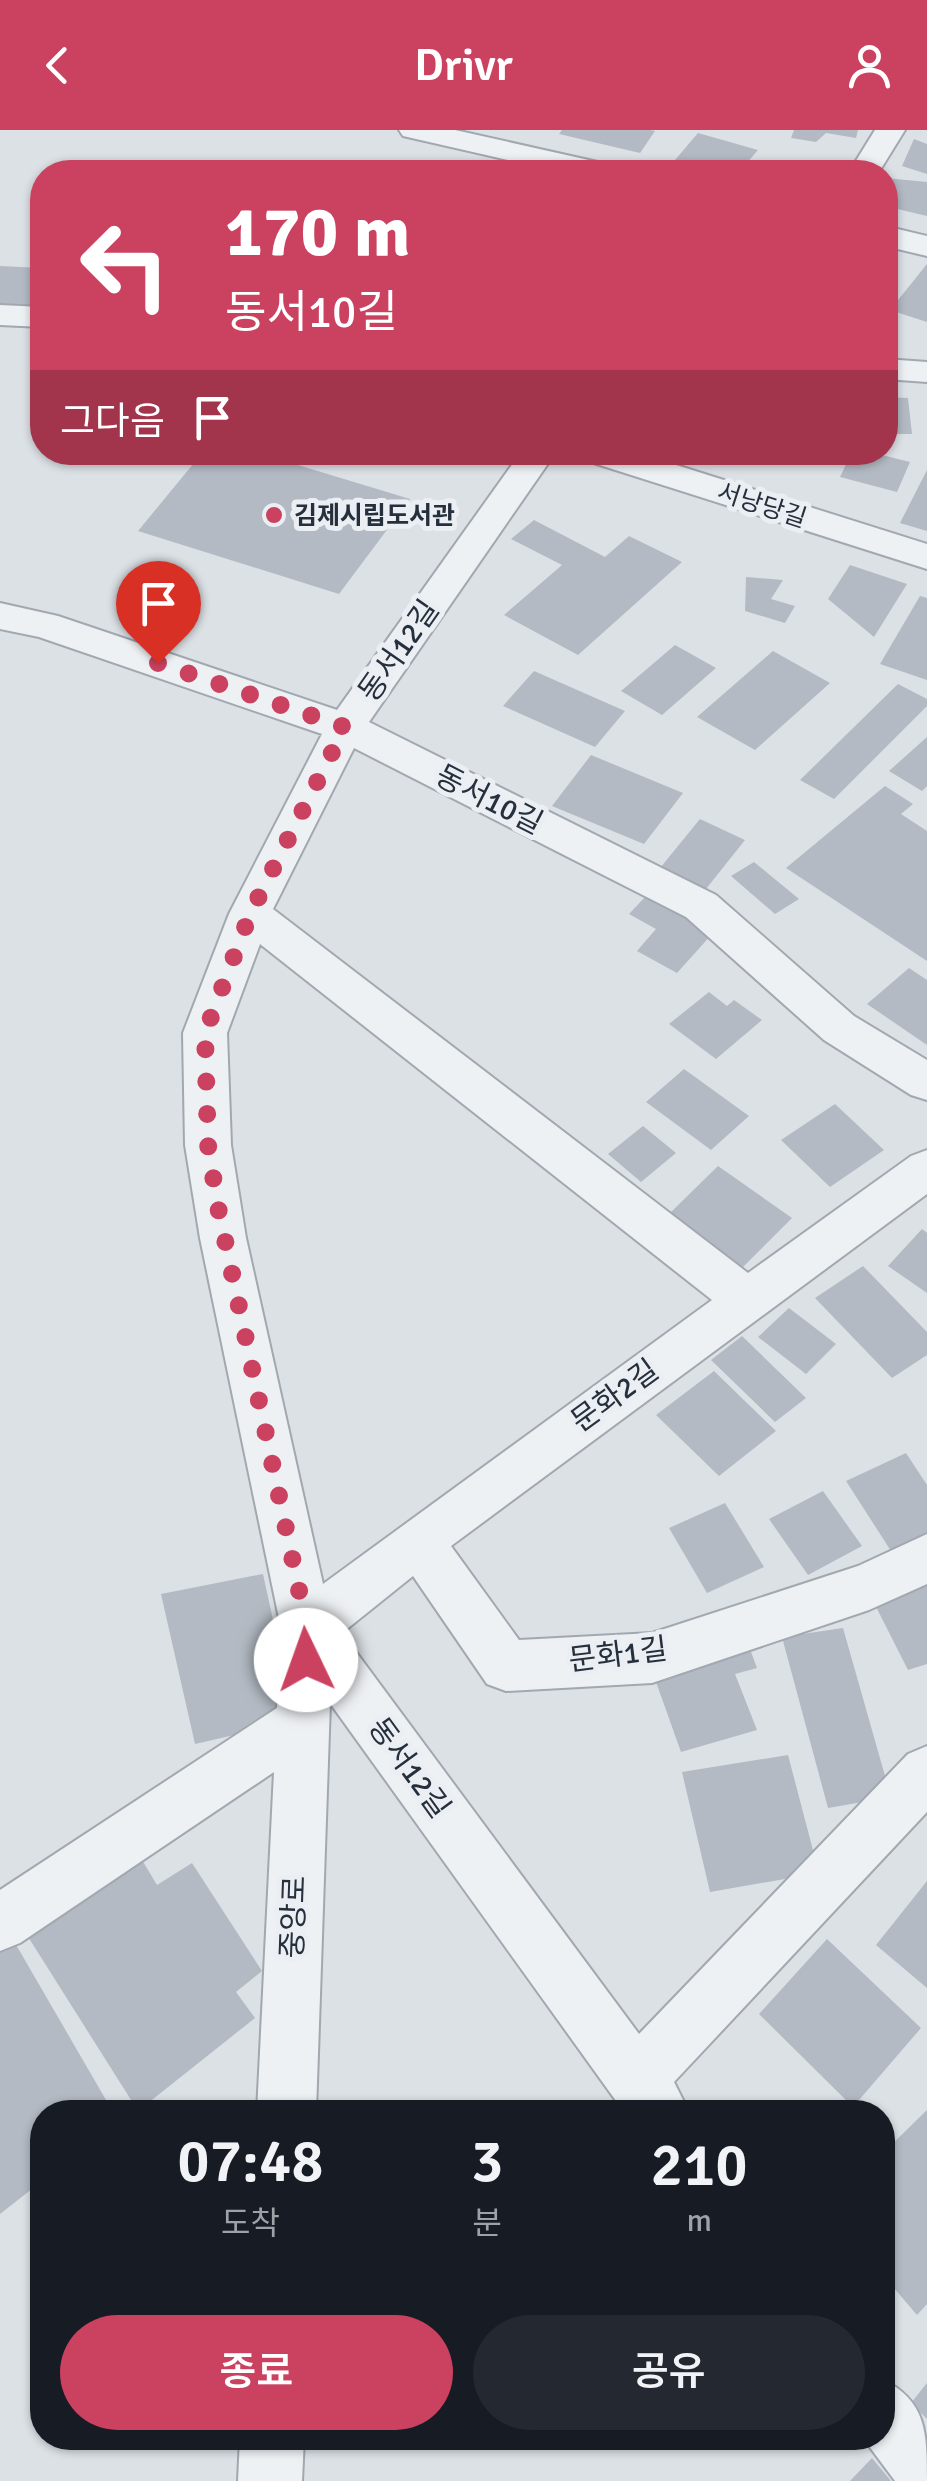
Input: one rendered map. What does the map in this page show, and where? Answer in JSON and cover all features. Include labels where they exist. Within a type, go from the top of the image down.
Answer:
[{"type":"street","points":[[414,130],[484,138],[559,160]]},
{"type":"street","points":[[871,160],[890,130]]},
{"type":"street","points":[[465,160],[484,138]]},
{"type":"street","points":[[898,239],[927,246]]},
{"type":"street","points":[[0,314],[30,316]]},
{"type":"street","points":[[898,370],[927,372]]},
{"type":"street","name":"동서12길","points":[[530,465],[345,727],[250,914],[205,1033],[208,1145],[223,1238],[307,1628],[648,2096]]},
{"type":"street","name":"서낭당길","points":[[637,465],[927,558]]},
{"type":"street","name":"동서10길","points":[[0,616],[45,625],[345,727],[701,906],[839,1028],[927,1082]]},
{"type":"street","points":[[250,914],[747,1300]]},
{"type":"street","name":"문화2길","points":[[307,1628],[418,1541],[927,1169]]},
{"type":"street","name":"문화1길","points":[[418,1541],[506,1666],[652,1658],[869,1586],[927,1558]]},
{"type":"street","name":"중앙로","points":[[286,2100],[307,1628]]},
{"type":"street","points":[[0,1922],[302,1722]]},
{"type":"street","points":[[648,2096],[927,1774]]},
{"type":"street","points":[[895,2428],[927,2471]]},
{"type":"street","points":[[270,2481],[271,2450]]},
{"type":"building","points":[[562,130],[655,131],[640,153],[559,134]]},
{"type":"building","points":[[794,130],[858,130],[856,138],[826,133],[816,142],[791,138]]},
{"type":"building","points":[[698,133],[758,150],[749,160],[675,160]]},
{"type":"building","points":[[914,139],[927,144],[927,174],[902,166]]},
{"type":"building","points":[[898,179],[927,182],[927,216],[898,209]]},
{"type":"building","points":[[927,264],[927,322],[898,313],[898,300]]},
{"type":"building","points":[[0,266],[30,267],[30,306],[0,304]]},
{"type":"building","points":[[898,398],[908,398],[912,434],[898,434]]},
{"type":"building","points":[[898,459],[910,462],[897,492],[840,477],[846,465],[898,465]]},
{"type":"building","name":"김제시립도서관","points":[[192,465],[298,465],[410,499],[339,594],[138,531]]},
{"type":"building","points":[[927,470],[927,531],[900,523]]},
{"type":"building","points":[[534,520],[605,557],[629,536],[682,562],[578,655],[504,615],[562,565],[511,539]]},
{"type":"building","points":[[850,565],[907,584],[874,637],[828,599]]},
{"type":"building","points":[[746,577],[783,580],[771,599],[795,606],[785,623],[745,611]]},
{"type":"building","points":[[920,596],[927,598],[927,680],[880,664]]},
{"type":"building","points":[[675,645],[716,668],[662,715],[621,691]]},
{"type":"building","points":[[773,651],[830,683],[755,750],[697,717]]},
{"type":"building","points":[[534,671],[625,711],[595,747],[503,706]]},
{"type":"building","points":[[898,684],[927,699],[927,706],[834,799],[800,780]]},
{"type":"building","points":[[927,737],[927,786],[922,791],[889,771]]},
{"type":"building","points":[[591,755],[683,793],[644,844],[552,806]]},
{"type":"building","points":[[885,786],[913,804],[901,814],[927,831],[927,961],[786,868]]},
{"type":"building","points":[[700,819],[745,840],[702,894],[656,873]]},
{"type":"building","points":[[754,862],[799,899],[775,914],[731,876]]},
{"type":"building","points":[[646,896],[713,933],[677,973],[637,951],[656,929],[629,914]]},
{"type":"building","points":[[909,968],[927,980],[927,1045],[867,1004]]},
{"type":"building","points":[[709,992],[727,1006],[734,1000],[762,1020],[716,1059],[669,1024]]},
{"type":"building","points":[[684,1069],[749,1116],[711,1150],[646,1102]]},
{"type":"building","points":[[835,1104],[884,1150],[830,1187],[781,1140]]},
{"type":"building","points":[[643,1126],[676,1153],[641,1182],[608,1154]]},
{"type":"building","points":[[718,1166],[792,1218],[742,1268],[668,1215]]},
{"type":"building","points":[[922,1229],[927,1233],[927,1293],[888,1266]]},
{"type":"building","points":[[863,1266],[927,1332],[927,1355],[892,1378],[815,1298]]},
{"type":"building","points":[[789,1308],[836,1344],[806,1374],[758,1337]]},
{"type":"building","points":[[742,1336],[806,1398],[775,1422],[711,1360]]},
{"type":"building","points":[[714,1371],[776,1431],[719,1476],[656,1415]]},
{"type":"building","points":[[906,1453],[927,1485],[927,1535],[891,1551],[846,1481]]},
{"type":"building","points":[[823,1491],[862,1546],[808,1575],[769,1519]]},
{"type":"building","points":[[725,1503],[764,1567],[707,1593],[669,1528]]},
{"type":"building","points":[[263,1574],[295,1721],[195,1744],[161,1594]]},
{"type":"building","points":[[927,1575],[927,1664],[908,1670],[870,1595]]},
{"type":"building","points":[[843,1628],[891,1797],[828,1808],[782,1637]]},
{"type":"building","points":[[747,1641],[757,1668],[735,1674],[757,1730],[681,1752],[651,1668]]},
{"type":"building","points":[[788,1755],[819,1873],[710,1892],[682,1772]]},
{"type":"building","points":[[139,1855],[157,1885],[192,1863],[262,1971],[236,1992],[255,2018],[152,2100],[131,2100],[25,1932]]},
{"type":"building","points":[[927,1881],[927,1988],[876,1945]]},
{"type":"building","points":[[827,1939],[921,2028],[859,2100],[846,2100],[759,2014]]},
{"type":"building","points":[[15,1943],[106,2100],[30,2100],[30,2190],[0,2214],[0,1953]]},
{"type":"building","points":[[927,2110],[927,2304],[917,2315],[895,2289],[895,2141]]},
{"type":"building","points":[[927,2383],[927,2419],[911,2403]]},
{"type":"building","points":[[872,2458],[891,2481],[850,2481]]},
{"type":"place","name":"김제시립도서관","points":[[274,515]]},
{"type":"route","points":[[158,663],[345,727],[250,914],[205,1033],[208,1145],[223,1238],[307,1628],[306,1660]]}]
